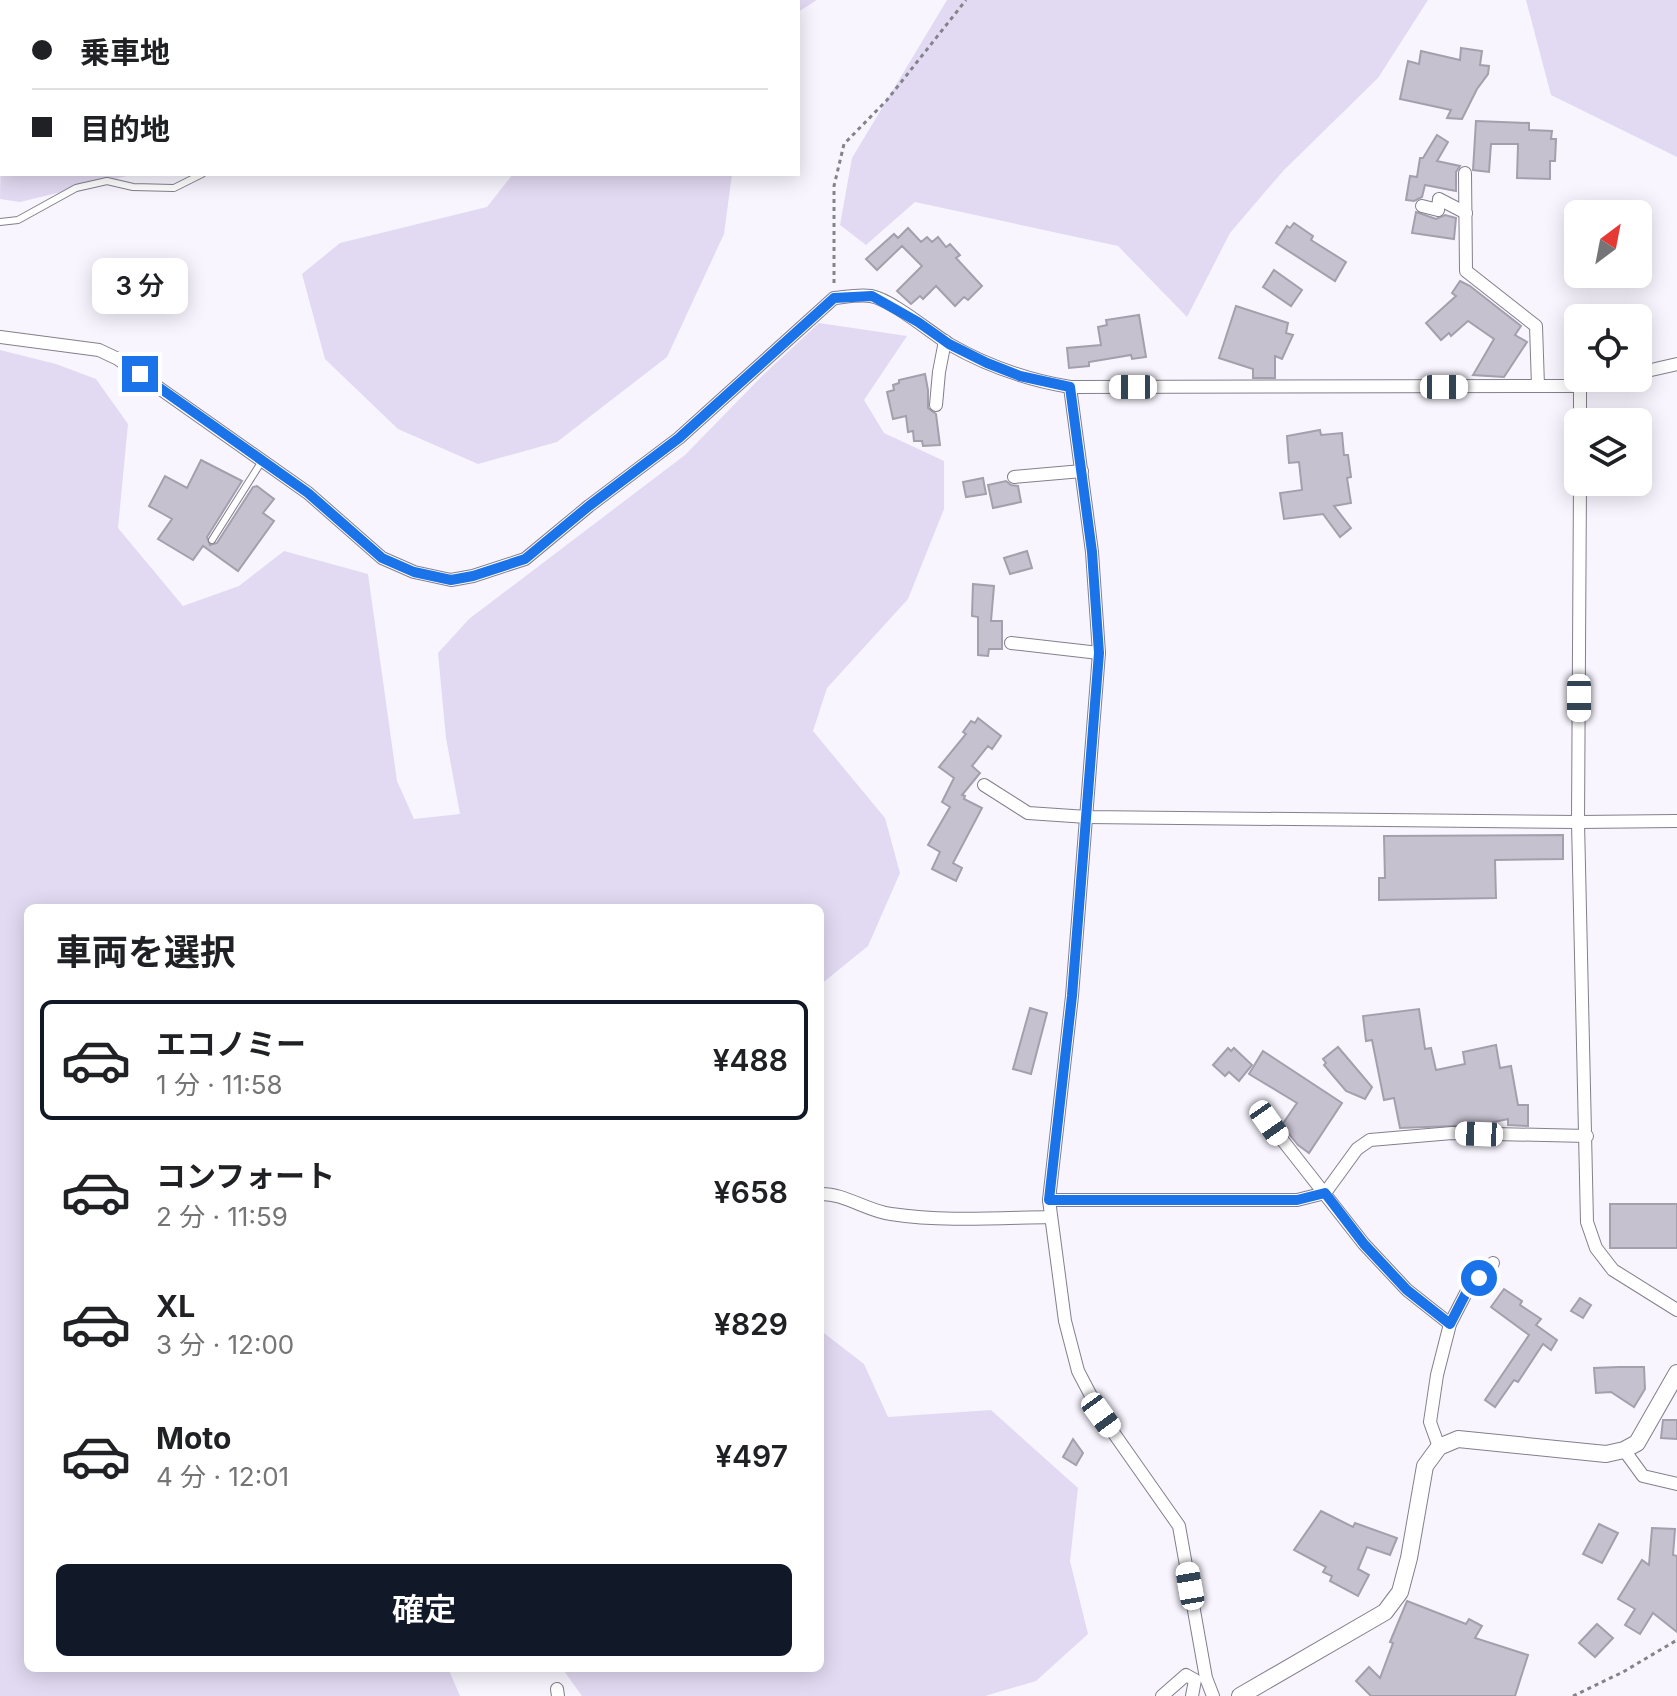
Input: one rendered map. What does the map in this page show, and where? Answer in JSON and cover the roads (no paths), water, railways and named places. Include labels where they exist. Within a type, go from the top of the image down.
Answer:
[{"type":"street","points":[[1465,173],[1466,271],[1536,326],[1538,386]]},
{"type":"street","points":[[1422,206],[1438,210],[1439,199],[1466,213]]},
{"type":"street","points":[[0,337],[99,350],[118,359],[308,493],[382,558],[414,572],[451,580],[525,559],[679,438],[834,298],[872,296],[945,341],[1020,376],[1070,387],[1564,386]]},
{"type":"street","points":[[936,405],[945,341]]},
{"type":"street","points":[[1652,370],[1677,364]]},
{"type":"street","points":[[1070,387],[1092,552],[1099,653],[1072,996],[1049,1200],[1065,1321],[1078,1371],[1101,1415],[1179,1526],[1206,1678],[1213,1696]]},
{"type":"street","points":[[1014,477],[1082,471]]},
{"type":"street","points":[[1580,496],[1578,822],[1587,1222],[1596,1248],[1613,1270],[1677,1310]]},
{"type":"street","points":[[1011,643],[1099,653]]},
{"type":"street","points":[[984,785],[1028,813],[1087,817],[1677,821]]},
{"type":"street","points":[[1269,1123],[1364,1244],[1407,1290],[1450,1324]]},
{"type":"street","points":[[1049,1200],[1297,1200],[1325,1193],[1357,1149],[1370,1140],[1452,1133],[1587,1136]]},
{"type":"street","points":[[824,1195],[886,1214],[930,1219],[1051,1217]]},
{"type":"street","points":[[1439,1447],[1430,1422],[1437,1375],[1450,1324],[1466,1293],[1493,1263]]},
{"type":"street","points":[[1240,1696],[1385,1612],[1400,1592],[1425,1466],[1439,1447],[1458,1439],[1606,1454],[1624,1450],[1637,1443],[1677,1373]]},
{"type":"street","points":[[1624,1450],[1643,1476],[1677,1484]]},
{"type":"street","points":[[1162,1696],[1186,1675],[1195,1680],[1192,1696]]},
{"type":"lane","points":[[0,222],[18,220],[76,188],[107,181],[133,187],[174,188],[198,176]]},
{"type":"lane","points":[[212,540],[262,461]]}]
